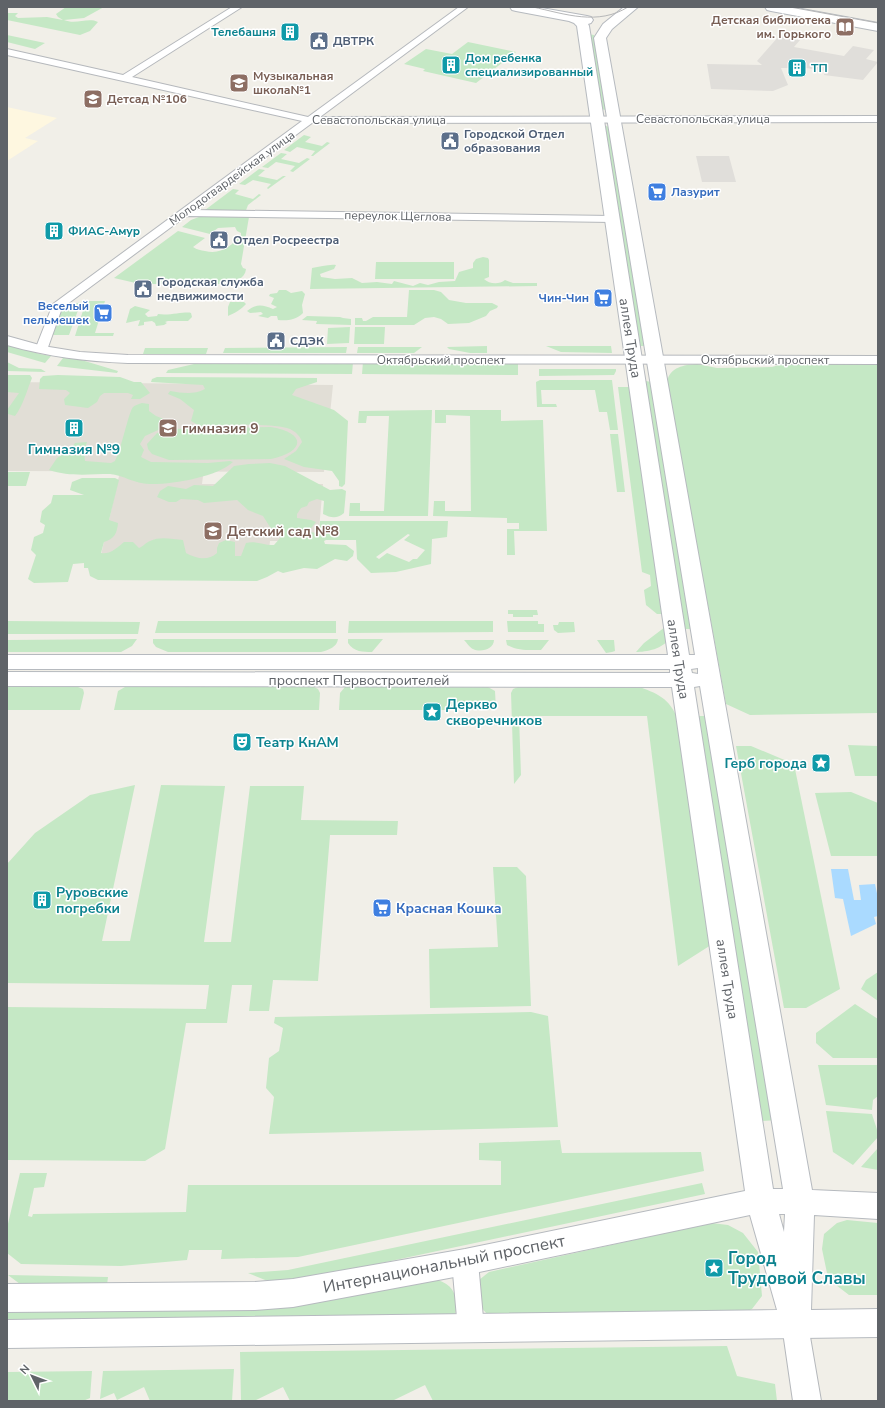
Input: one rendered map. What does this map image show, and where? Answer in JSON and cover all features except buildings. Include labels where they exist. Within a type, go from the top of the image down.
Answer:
[{"type":"main road","points":[[516,7],[574,18],[581,22],[583,33],[615,11]]},
{"type":"main road","points":[[559,7],[615,11]]},
{"type":"main road","points":[[771,7],[878,27]]},
{"type":"main road","points":[[820,7],[878,18]]},
{"type":"main road","points":[[574,18],[615,11]]},
{"type":"main road","name":"аллея Труда","points":[[615,11],[600,38],[800,1202],[795,1325]]},
{"type":"main road","name":"аллея Труда","points":[[583,33],[761,1201],[795,1325]]},
{"type":"main road","name":"проспект Первостроителей","points":[[7,662],[138,671],[709,671]]},
{"type":"main road","name":"проспект Первостроителей","points":[[7,680],[138,671]]},
{"type":"main road","name":"Интернациональный проспект","points":[[7,1298],[255,1296],[293,1293],[466,1262],[724,1207],[761,1201],[878,1206]]},
{"type":"main road","points":[[7,1334],[878,1324]]},
{"type":"street","points":[[125,78],[238,7]]},
{"type":"street","name":"Молодогвардейская улица","points":[[41,350],[57,306],[464,7]]},
{"type":"street","name":"Севастопольская улица","points":[[7,52],[310,120],[878,119]]},
{"type":"street","name":"переулок Щеглова","points":[[184,213],[612,219]]},
{"type":"street","name":"Октябрьский проспект","points":[[7,340],[41,350],[80,356],[128,359],[878,360]]},
{"type":"street","points":[[466,1262],[471,1329]]},
{"type":"street","name":"аллея Труда","points":[[795,1325],[807,1401]]},
{"type":"shaded area","points":[[779,36],[800,40],[794,47],[844,56],[853,46],[874,50],[866,59],[878,62],[863,80],[824,75],[825,71],[794,66],[791,68],[781,68],[788,85],[773,91],[711,89],[707,64],[762,65],[757,61]]},
{"type":"shaded area","points":[[7,107],[57,118],[25,138],[38,141],[7,161]]},
{"type":"shaded area","points":[[696,156],[729,156],[736,182],[702,182]]},
{"type":"shaded area","name":"гимназия 9","points":[[7,382],[333,385],[324,472],[7,471]]},
{"type":"shaded area","name":"Детский сад №8","points":[[119,476],[203,476],[202,484],[323,484],[318,541],[270,541],[267,568],[98,568]]},
{"type":"green space","points":[[66,7],[104,7],[84,18],[64,20],[73,22],[90,20],[98,22],[90,31],[80,35],[7,20],[7,13],[18,13],[15,16],[18,18],[47,17],[63,20],[56,14]]},
{"type":"green space","points":[[588,34],[594,35],[606,110],[600,109]]},
{"type":"green space","points":[[7,35],[45,43],[35,49],[7,42]]},
{"type":"green space","points":[[468,42],[516,52],[476,83],[423,71],[425,69],[404,64],[426,49],[452,54]]},
{"type":"green space","points":[[604,127],[609,127],[645,346],[638,346]]},
{"type":"green space","points":[[304,135],[311,137],[305,142],[322,146],[327,142],[330,143],[313,156],[311,156],[315,151],[297,147],[290,152],[284,150]]},
{"type":"green space","points":[[281,153],[287,154],[281,159],[299,163],[307,158],[310,159],[293,172],[290,171],[295,166],[276,162],[268,168],[262,167]]},
{"type":"green space","points":[[259,169],[265,170],[258,176],[277,180],[283,176],[286,176],[268,189],[267,188],[271,184],[253,180],[245,185],[239,184]]},
{"type":"green space","points":[[233,189],[239,190],[235,194],[253,199],[259,194],[261,195],[248,205],[245,213],[207,212],[205,210]]},
{"type":"green space","points":[[204,215],[249,217],[241,264],[243,268],[246,269],[242,278],[225,284],[140,284],[114,278],[178,231],[205,238],[193,247],[199,250],[211,252],[225,249],[241,235],[235,227],[218,228],[210,234],[182,227],[191,220]]},
{"type":"green space","points":[[483,257],[488,258],[489,260],[489,277],[484,279],[486,281],[500,283],[505,280],[513,283],[537,283],[537,286],[310,289],[312,268],[327,265],[336,265],[334,269],[320,274],[321,277],[335,279],[352,278],[362,283],[377,282],[392,284],[394,281],[413,286],[420,283],[428,285],[439,282],[455,281],[459,272],[473,268],[473,263],[476,259]]},
{"type":"green space","points":[[376,262],[454,262],[454,279],[375,279]]},
{"type":"green space","points":[[279,290],[286,290],[291,293],[302,291],[305,294],[302,305],[303,313],[294,319],[278,320],[277,316],[271,316],[268,318],[258,316],[263,314],[261,312],[250,313],[247,311],[257,306],[273,309],[277,307],[271,304],[274,298],[269,296],[270,294],[277,293]]},
{"type":"green space","points":[[409,290],[434,290],[441,292],[449,300],[466,303],[492,303],[498,306],[490,311],[486,316],[469,323],[448,324],[441,319],[434,317],[425,318],[414,325],[355,325],[355,318],[362,318],[363,321],[366,321],[373,317],[407,317]]},
{"type":"green space","points":[[86,301],[105,301],[95,333],[114,333],[113,336],[75,336]]},
{"type":"green space","points":[[81,302],[69,335],[52,335],[61,308]]},
{"type":"green space","points":[[230,302],[244,302],[246,304],[235,313],[228,316],[228,307]]},
{"type":"green space","points":[[135,306],[150,310],[145,314],[148,317],[157,316],[158,314],[191,313],[192,317],[188,321],[168,321],[165,322],[167,323],[164,325],[156,326],[152,321],[144,322],[144,325],[138,326],[140,320],[126,323],[130,309]]},
{"type":"green space","points":[[307,316],[340,317],[351,319],[351,325],[316,324],[317,321],[302,320]]},
{"type":"green space","points":[[350,327],[349,343],[327,344],[328,328]]},
{"type":"green space","points":[[355,327],[385,327],[384,344],[354,344]]},
{"type":"green space","points":[[9,345],[51,356],[45,363],[7,352]]},
{"type":"green space","points":[[487,346],[487,353],[470,353],[449,349],[447,347]]},
{"type":"green space","points":[[546,346],[611,346],[612,353],[561,352]]},
{"type":"green space","points":[[347,347],[346,353],[223,353],[225,348]]},
{"type":"green space","points":[[358,347],[422,347],[414,353],[357,353]]},
{"type":"green space","points":[[145,348],[208,348],[206,354],[143,354]]},
{"type":"green space","points":[[63,358],[78,359],[118,371],[117,373],[57,366]]},
{"type":"green space","points":[[207,361],[353,362],[352,374],[166,373],[168,370]]},
{"type":"green space","points":[[7,362],[19,368],[41,369],[46,372],[7,371]]},
{"type":"green space","points":[[363,362],[518,362],[518,375],[362,374]]},
{"type":"green space","points":[[697,364],[717,368],[772,367],[782,364],[878,364],[878,713],[750,715],[726,704],[667,381],[671,373],[678,368]]},
{"type":"green space","points":[[539,369],[616,369],[616,371],[614,375],[539,376]]},
{"type":"green space","points":[[7,375],[30,375],[32,378],[23,403],[15,416],[8,414],[7,410],[19,393],[7,392]]},
{"type":"green space","points":[[43,376],[120,377],[134,382],[141,382],[150,393],[140,399],[131,399],[133,395],[128,393],[104,393],[100,396],[97,402],[88,408],[65,405],[64,399],[70,393],[66,390],[39,389],[40,379]]},
{"type":"green space","points":[[157,377],[317,378],[317,382],[296,389],[292,395],[334,410],[348,421],[345,484],[342,487],[339,486],[339,481],[332,471],[304,467],[284,459],[296,451],[302,442],[298,434],[290,429],[260,425],[200,426],[191,421],[194,410],[180,399],[168,394],[170,391],[184,393],[196,392],[205,389],[203,385],[151,382],[152,379]]},
{"type":"green space","points":[[540,380],[612,380],[618,430],[610,430],[607,412],[599,412],[595,390],[541,390],[542,404],[556,404],[557,407],[537,407],[536,382]]},
{"type":"green space","points":[[644,382],[651,382],[691,629],[684,629]]},
{"type":"green space","points":[[618,387],[634,387],[668,614],[657,614],[646,605],[644,590],[651,586],[650,575],[642,572]]},
{"type":"green space","points":[[142,403],[149,404],[149,411],[156,416],[169,421],[167,426],[145,436],[140,444],[144,450],[141,457],[151,462],[233,462],[216,472],[205,476],[158,484],[139,483],[110,474],[64,474],[49,470],[57,458],[69,451],[75,443],[87,442],[84,451],[85,461],[111,463],[115,461],[131,410],[134,406]]},
{"type":"green space","points":[[432,410],[428,516],[349,516],[350,503],[360,503],[360,511],[384,511],[389,416],[367,416],[366,423],[358,423],[359,411]]},
{"type":"green space","points":[[435,410],[501,410],[501,421],[543,420],[547,531],[514,531],[515,555],[507,555],[507,529],[519,529],[519,523],[507,523],[507,518],[433,516],[434,501],[445,501],[445,511],[471,511],[470,416],[446,415],[446,423],[435,423]]},
{"type":"green space","points":[[271,427],[291,434],[296,438],[297,443],[290,452],[271,459],[169,460],[152,454],[148,449],[147,444],[157,433],[171,429]]},
{"type":"green space","points":[[610,434],[618,434],[625,492],[617,492]]},
{"type":"green space","points":[[270,463],[285,466],[330,490],[342,489],[346,491],[344,513],[339,516],[331,517],[323,514],[324,501],[317,499],[309,502],[307,506],[301,508],[297,514],[297,518],[316,522],[308,532],[319,533],[320,521],[448,521],[447,537],[432,539],[431,564],[396,572],[371,573],[357,559],[356,540],[326,540],[324,541],[325,544],[346,545],[354,551],[353,556],[347,561],[335,559],[317,569],[304,568],[283,573],[278,571],[257,581],[98,580],[90,576],[88,568],[84,568],[84,563],[73,564],[68,582],[34,583],[28,579],[36,555],[31,550],[34,537],[43,533],[45,525],[40,522],[42,511],[51,503],[53,495],[84,495],[70,490],[72,482],[82,478],[115,478],[119,480],[109,520],[118,523],[117,530],[113,538],[104,542],[101,553],[111,552],[124,542],[133,542],[139,548],[154,539],[162,538],[183,540],[186,553],[194,557],[202,558],[214,556],[217,553],[219,543],[226,540],[235,542],[235,556],[241,556],[246,543],[253,542],[274,545],[281,537],[270,527],[263,516],[248,510],[237,500],[204,503],[198,500],[181,499],[176,502],[169,502],[157,497],[160,491],[168,486],[186,489],[194,485],[213,486],[234,466]],"holes":[[[408,534],[410,535],[404,540],[425,550],[417,559],[413,559],[409,562],[387,553],[379,559],[376,557]]]},
{"type":"green space","points":[[7,472],[30,472],[26,486],[7,486]]},
{"type":"green space","points":[[508,610],[537,610],[538,615],[533,615],[533,617],[513,617],[513,614],[508,614]]},
{"type":"green space","points":[[7,621],[140,622],[138,634],[7,634]]},
{"type":"green space","points":[[158,621],[336,621],[336,633],[155,633]]},
{"type":"green space","points":[[349,621],[493,621],[493,632],[348,633]]},
{"type":"green space","points":[[507,621],[538,621],[538,624],[544,624],[544,632],[508,632]]},
{"type":"green space","points":[[559,622],[574,622],[575,632],[558,633],[554,630],[553,625],[558,625]]},
{"type":"green space","points":[[669,624],[669,638],[667,642],[650,650],[636,652],[644,643]]},
{"type":"green space","points":[[137,639],[132,646],[121,652],[7,652],[7,640]]},
{"type":"green space","points":[[153,639],[338,639],[334,646],[321,652],[168,652],[156,647],[153,643]]},
{"type":"green space","points":[[348,639],[383,639],[372,652],[362,652],[350,646]]},
{"type":"green space","points":[[464,640],[494,640],[492,646],[480,651],[470,647]]},
{"type":"green space","points":[[506,640],[549,640],[541,650],[532,650],[511,647],[507,645]]},
{"type":"green space","points":[[597,640],[614,640],[615,651],[606,653]]},
{"type":"green space","points":[[636,686],[650,691],[667,701],[678,720],[711,945],[678,966],[647,716],[519,716],[521,775],[514,784],[511,693],[513,689],[518,687]]},
{"type":"green space","points":[[7,687],[78,687],[83,689],[84,693],[80,710],[7,710]]},
{"type":"green space","points":[[125,687],[314,687],[318,689],[320,693],[319,710],[114,710],[118,691]]},
{"type":"green space","points":[[345,687],[488,687],[495,691],[496,710],[339,710],[340,693]]},
{"type":"green space","points":[[695,716],[709,716],[779,1120],[760,1121]]},
{"type":"green space","points":[[848,745],[878,746],[878,776],[855,776]]},
{"type":"green space","points":[[736,746],[751,746],[794,764],[840,989],[806,1008],[784,1008]]},
{"type":"green space","points":[[135,785],[102,941],[130,941],[161,785],[225,786],[204,942],[231,942],[250,786],[304,786],[301,820],[398,821],[397,835],[330,835],[318,981],[273,980],[269,1011],[249,1011],[252,985],[232,985],[227,1023],[186,1023],[165,1149],[145,1161],[7,1160],[7,1007],[206,1009],[209,985],[7,983],[7,864],[35,833],[90,795]]},
{"type":"green space","points":[[851,792],[878,803],[878,856],[831,856],[815,793]]},
{"type":"green space","points":[[493,867],[517,867],[526,876],[531,1006],[430,1008],[429,949],[498,947]]},
{"type":"green space","points":[[878,972],[878,1001],[861,989],[866,980]]},
{"type":"green space","points":[[855,1004],[878,1019],[878,1058],[833,1058],[816,1043],[816,1033]]},
{"type":"green space","points":[[531,1012],[548,1016],[558,1127],[269,1134],[274,1097],[266,1088],[269,1058],[279,1051],[283,1028],[274,1023],[275,1017]]},
{"type":"green space","points":[[818,1065],[878,1065],[878,1096],[873,1100],[872,1110],[826,1105]]},
{"type":"green space","points":[[826,1111],[872,1114],[877,1128],[878,1137],[853,1165],[833,1152]]},
{"type":"green space","points":[[560,1140],[562,1153],[701,1152],[704,1171],[298,1257],[221,1259],[222,1250],[189,1250],[187,1260],[121,1266],[21,1264],[7,1253],[7,1228],[20,1173],[47,1173],[44,1187],[34,1188],[28,1216],[32,1217],[33,1214],[186,1212],[188,1185],[501,1185],[501,1161],[479,1160],[479,1143]]},
{"type":"green space","points":[[878,1148],[878,1170],[861,1167]]},
{"type":"green space","points":[[702,1183],[705,1194],[297,1281],[270,1282],[248,1273],[288,1270]]},
{"type":"green space","points":[[847,1220],[878,1223],[878,1295],[849,1295],[836,1285],[827,1273],[822,1249],[824,1234],[837,1223]]},
{"type":"green space","points":[[711,1223],[728,1225],[743,1233],[758,1252],[762,1296],[752,1309],[740,1314],[499,1323],[483,1310],[479,1301],[479,1280],[489,1272]]},
{"type":"green space","points":[[8,1275],[108,1277],[107,1285],[20,1284]]},
{"type":"green space","points":[[438,1280],[449,1286],[454,1294],[456,1299],[455,1316],[7,1325],[7,1312],[258,1310]]},
{"type":"green space","points":[[727,1346],[737,1376],[775,1384],[777,1401],[433,1401],[425,1385],[392,1401],[290,1401],[283,1387],[254,1401],[241,1401],[240,1352]]},
{"type":"green space","points":[[234,1369],[232,1401],[150,1401],[144,1387],[117,1400],[114,1393],[100,1399],[103,1371]]},
{"type":"green space","points":[[92,1371],[90,1398],[83,1401],[8,1401],[7,1372]]},
{"type":"water","points":[[831,869],[848,869],[854,900],[861,900],[859,885],[875,884],[878,898],[878,916],[874,917],[876,924],[851,936],[843,899],[835,898]]},
{"type":"tram line","points":[[533,7],[581,17],[605,16],[617,13],[628,7]]},
{"type":"tram line","points":[[790,7],[878,23]]},
{"type":"place","name":"Детская библиотека им. Горького","points":[[845,27]]},
{"type":"place","name":"Телебашня","points":[[290,32]]},
{"type":"place","name":"ДВТРК","points":[[319,41]]},
{"type":"place","name":"Дом ребенка специализированный","points":[[451,65]]},
{"type":"place","name":"ТП","points":[[797,68]]},
{"type":"place","name":"Музыкальная школа№1","points":[[239,83]]},
{"type":"place","name":"Детсад №106","points":[[93,99]]},
{"type":"place","name":"Городской Отдел образования","points":[[450,141]]},
{"type":"place","name":"Лазурит","points":[[657,192]]},
{"type":"place","name":"ФИАС-Амур","points":[[54,231]]},
{"type":"place","name":"Отдел Росреестра","points":[[219,240]]},
{"type":"place","name":"Городская служба недвижимости","points":[[143,289]]},
{"type":"place","name":"Чин-Чин","points":[[603,298]]},
{"type":"place","name":"Веселый пельмешек","points":[[103,313]]},
{"type":"place","name":"СДЭК","points":[[276,341]]},
{"type":"place","name":"Гимназия №9","points":[[74,428]]},
{"type":"place","name":"гимназия 9","points":[[168,428]]},
{"type":"place","name":"Детский сад №8","points":[[213,531]]},
{"type":"place","name":"Деркво скворечников","points":[[432,712]]},
{"type":"place","name":"Театр КнАМ","points":[[242,742]]},
{"type":"place","name":"Герб города","points":[[821,763]]},
{"type":"place","name":"Руровские погребки","points":[[42,900]]},
{"type":"place","name":"Красная Кошка","points":[[382,908]]},
{"type":"place","name":"Город Трудовой Славы","points":[[714,1268]]}]
